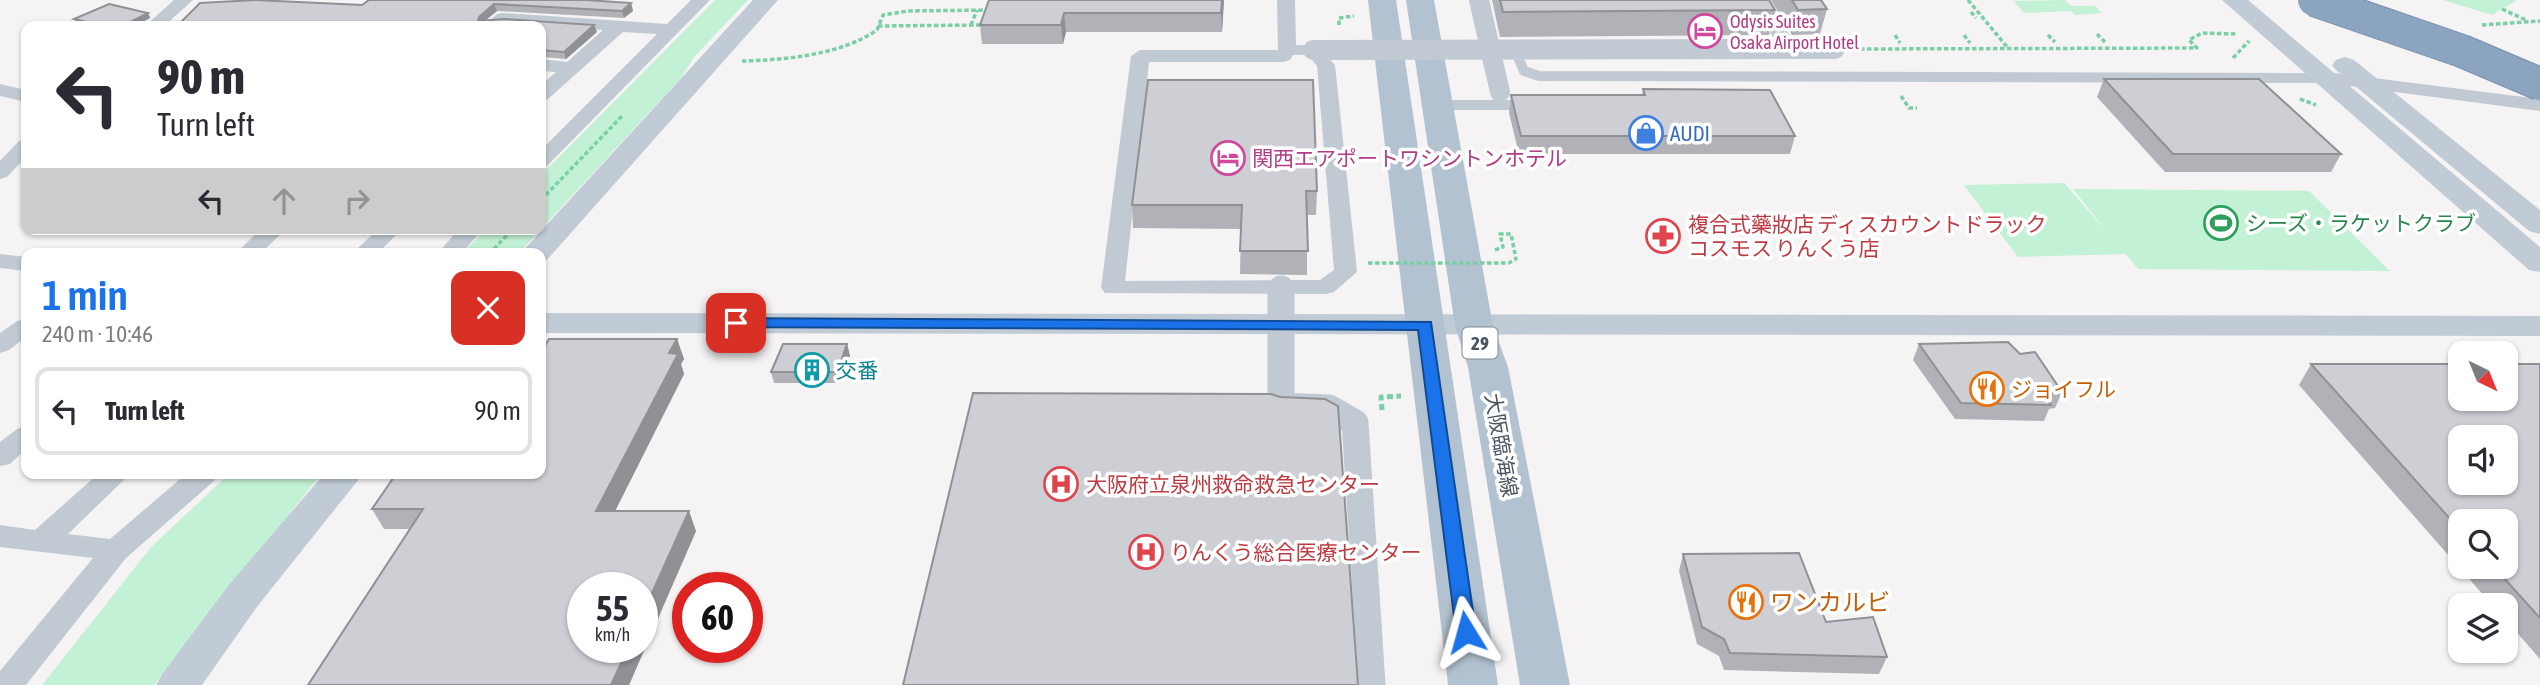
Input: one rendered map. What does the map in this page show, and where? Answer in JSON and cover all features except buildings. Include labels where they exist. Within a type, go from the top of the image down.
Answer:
[{"type":"highway","points":[[2323,9],[2462,51],[2540,84]]},
{"type":"main road","name":"大阪臨海線","points":[[1420,0],[1474,326],[1488,368],[1545,685]]},
{"type":"main road","points":[[1369,8],[1425,325],[1473,685]]},
{"type":"street","points":[[160,21],[184,0]]},
{"type":"street","points":[[546,156],[701,0]]},
{"type":"street","points":[[540,248],[766,0]]},
{"type":"street","points":[[1286,0],[1287,50],[1283,56],[1140,56],[1113,288],[1326,287],[1346,272],[1326,65],[1313,50]]},
{"type":"street","points":[[1479,0],[1505,99]]},
{"type":"street","points":[[1759,0],[1789,49]]},
{"type":"street","points":[[2234,0],[2540,263]]},
{"type":"street","points":[[2264,0],[2540,225]]},
{"type":"street","points":[[2323,9],[2328,13],[2327,0]]},
{"type":"street","points":[[499,21],[503,18],[672,30]]},
{"type":"street","points":[[546,91],[619,26]]},
{"type":"street","points":[[1287,50],[1835,49]]},
{"type":"street","points":[[546,65],[572,68]]},
{"type":"street","points":[[2326,78],[2364,80],[2540,105]]},
{"type":"street","points":[[0,90],[21,95]]},
{"type":"street","points":[[0,173],[21,150]]},
{"type":"street","points":[[253,248],[268,235]]},
{"type":"street","points":[[370,248],[384,235]]},
{"type":"street","points":[[453,248],[466,235]]},
{"type":"street","points":[[0,261],[21,263]]},
{"type":"street","points":[[1281,287],[1281,406],[1326,406],[1341,411],[1355,423],[1372,685]]},
{"type":"street","points":[[546,323],[2540,326]]},
{"type":"street","points":[[0,345],[21,330]]},
{"type":"street","points":[[0,457],[21,439]]},
{"type":"street","points":[[41,541],[110,479]]},
{"type":"street","points":[[7,685],[117,551],[198,479]]},
{"type":"street","points":[[178,685],[242,597],[341,479]]},
{"type":"street","points":[[0,536],[117,551]]},
{"type":"lane","points":[[1518,57],[1524,71],[1539,76],[2326,78]]},
{"type":"lane","points":[[1437,105],[1505,99]]},
{"type":"path","points":[[1968,0],[2009,49]]},
{"type":"path","points":[[1339,18],[1369,8]]},
{"type":"path","points":[[2502,9],[2528,21]]},
{"type":"path","points":[[738,61],[758,62],[850,44],[876,31],[883,15],[908,10],[995,10]]},
{"type":"path","points":[[971,25],[976,10]]},
{"type":"path","points":[[1971,12],[1976,18]]},
{"type":"path","points":[[878,26],[992,25]]},
{"type":"path","points":[[1835,49],[2197,48],[2189,40],[2202,33],[2245,34]]},
{"type":"path","points":[[2048,34],[2055,42]]},
{"type":"path","points":[[2097,34],[2105,42]]},
{"type":"path","points":[[1895,35],[1900,43]]},
{"type":"path","points":[[1964,35],[1970,43]]},
{"type":"path","points":[[1902,97],[1909,108],[1916,109],[1910,96]]},
{"type":"path","points":[[1368,263],[1509,263],[1516,259],[1511,234],[1508,232],[1500,234],[1503,247]]},
{"type":"path","points":[[495,248],[507,235]]},
{"type":"path","points":[[1491,250],[1496,275]]},
{"type":"path","points":[[1381,397],[1405,396]]},
{"type":"green space","points":[[715,0],[748,0],[694,57],[681,78],[546,224],[546,170]]},
{"type":"green space","points":[[2065,0],[2071,6],[2095,6],[2102,13],[2024,13],[2014,1]]},
{"type":"green space","points":[[2443,0],[2517,0],[2492,15]]},
{"type":"green space","name":"シーズ・ラケットクラブ","points":[[2064,183],[2107,232],[2073,189],[2309,191],[2390,271],[2138,269],[2126,254],[2018,257],[1964,185]]},
{"type":"green space","points":[[480,235],[536,235],[524,248],[468,248]]},
{"type":"green space","points":[[224,479],[317,479],[154,685],[42,685],[152,546]]},
{"type":"place","name":"Odysis Suites Osaka Airport Hotel","points":[[1705,31]]},
{"type":"place","name":"AUDI","points":[[1646,133]]},
{"type":"place","name":"関西エアポートワシントンホテル","points":[[1228,158]]},
{"type":"place","name":"シーズ・ラケットクラブ","points":[[2221,223]]},
{"type":"place","name":"複合式藥妝店 ディスカウントドラック コスモス りんくう店","points":[[1663,236]]},
{"type":"place","name":"交番","points":[[812,370]]},
{"type":"place","name":"ジョイフル","points":[[1987,389]]},
{"type":"place","name":"大阪府立泉州救命救急センター","points":[[1061,484]]},
{"type":"place","name":"りんくう総合医療センター","points":[[1146,552]]},
{"type":"place","name":"ワンカルビ","points":[[1746,602]]},
{"type":"route","points":[[736,323],[1425,325],[1466,632]]}]
